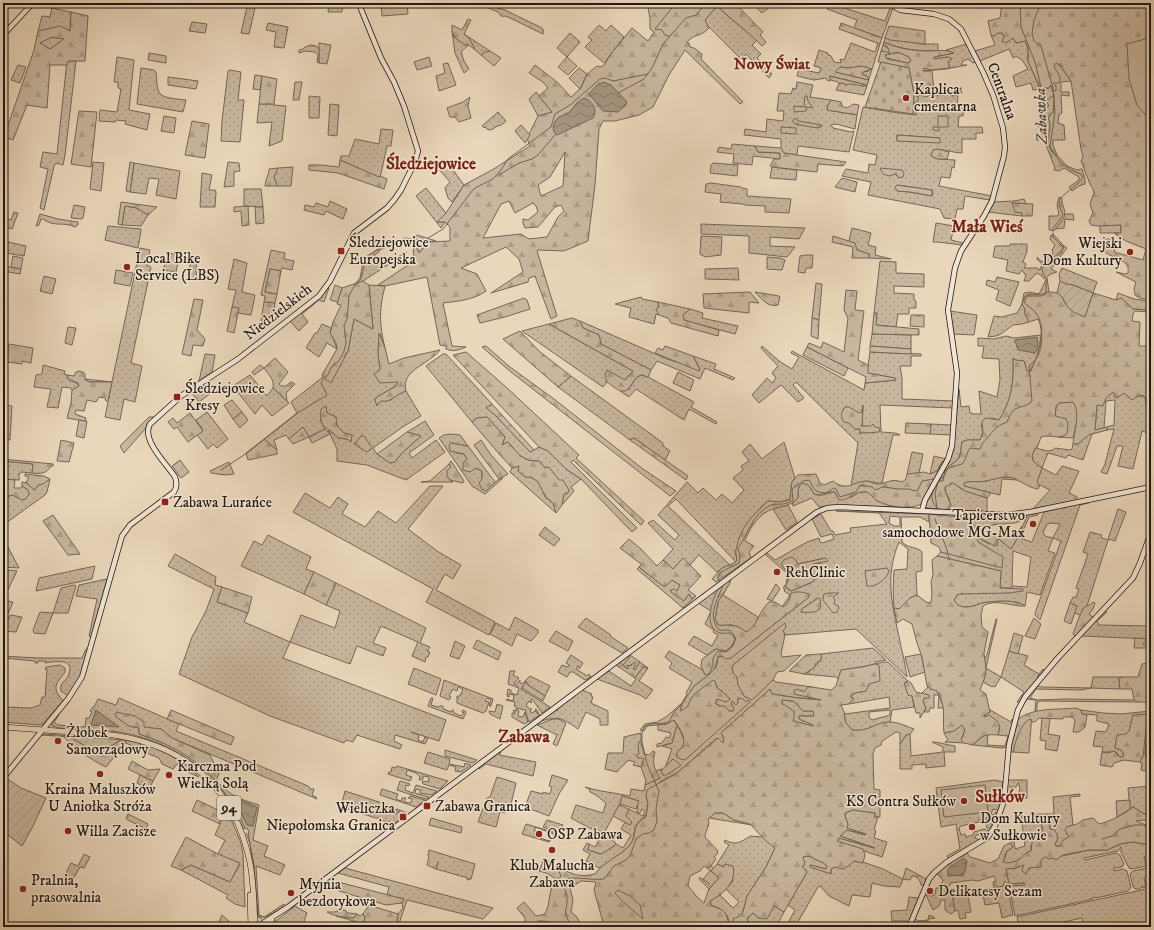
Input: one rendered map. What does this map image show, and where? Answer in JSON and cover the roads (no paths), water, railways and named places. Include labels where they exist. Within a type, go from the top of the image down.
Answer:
[{"type":"main road","name":"94","points":[[3,727],[130,737],[165,748],[188,762],[206,777],[223,797],[239,827],[252,874],[256,927]]},
{"type":"main road","name":"94","points":[[248,856],[251,927]]},
{"type":"street","points":[[3,35],[32,3]]},
{"type":"street","name":"Niedzielskich","points":[[42,730],[68,699],[82,677],[122,536],[130,525],[174,492],[176,488],[177,482],[175,477],[148,437],[148,427],[152,421],[181,396],[238,359],[319,296],[330,281],[354,233],[387,208],[394,200],[401,190],[417,158],[417,148],[404,106],[394,82],[381,58],[363,15],[360,3]]},
{"type":"street","name":"Centralna","points":[[895,5],[900,10],[934,14],[950,19],[961,29],[993,95],[1003,128],[1005,146],[1004,156],[992,201],[975,231],[960,251],[957,259],[948,310],[957,373],[952,446],[948,459],[925,500],[922,511]]},
{"type":"street","points":[[256,927],[280,912],[400,824],[817,512],[827,508],[839,507],[998,515],[1015,514],[1151,487]]},
{"type":"street","points":[[909,927],[929,879],[935,872],[988,837],[992,832],[1004,801],[1008,750],[1021,703],[1057,659],[1132,578],[1140,563],[1151,532]]},
{"type":"street","points":[[3,778],[42,730]]},
{"type":"street","points":[[264,927],[280,912]]},
{"type":"street","points":[[254,915],[258,920],[263,922],[267,920]]},
{"type":"water","points":[[603,82],[611,85],[627,102],[618,112],[603,111],[589,94],[596,86]]},
{"type":"water","points":[[584,98],[590,101],[594,106],[595,112],[593,118],[557,135],[553,129],[556,121],[559,117],[568,113],[579,101]]},
{"type":"water","points":[[1037,337],[1038,349],[1035,353],[1018,350],[1015,340]]},
{"type":"water","points":[[96,710],[119,727],[91,725]]},
{"type":"water","points":[[234,797],[257,807],[253,826],[247,825]]},
{"type":"water","points":[[963,858],[967,861],[963,875],[948,876],[948,869]]},
{"type":"waterway","points":[[669,36],[665,35],[662,30],[655,29],[676,3]]},
{"type":"waterway","points":[[618,93],[644,79],[652,68],[663,44],[686,18],[696,15],[706,3]]},
{"type":"waterway","points":[[1020,3],[1021,27],[1035,62],[1041,87]]},
{"type":"waterway","name":"Zabawka","points":[[1040,3],[1034,20],[1032,34],[1034,41],[1041,46],[1053,88],[1055,112],[1050,147],[1060,162],[1071,170],[1081,174],[1083,177],[1060,200],[1059,204],[1063,215],[1052,230]]},
{"type":"waterway","points":[[394,242],[406,238],[423,241],[443,229],[475,188],[493,179],[508,159],[551,127],[555,114],[570,105],[600,79],[605,78],[613,81],[648,74]]},
{"type":"waterway","points":[[499,175],[519,163],[532,159],[538,155],[555,135]]},
{"type":"waterway","name":"Zabawka","points":[[1045,277],[1042,270],[1043,267],[1063,249],[1063,247],[1053,237],[1053,233]]},
{"type":"waterway","points":[[221,470],[247,453],[299,412],[327,395],[321,383],[328,375],[332,366],[339,361],[344,351],[346,343],[344,325],[347,319],[349,296],[354,286],[361,279],[366,258],[391,242]]},
{"type":"waterway","name":"Zabawka","points":[[938,481],[943,481],[945,471],[949,468],[962,464],[970,448],[980,449],[983,443],[996,428],[1007,422],[1014,410],[1032,401],[1029,366],[1038,356],[1042,334],[1039,317],[1024,302],[1027,296],[1041,296],[1046,294],[1046,280]]},
{"type":"waterway","name":"Zabawka","points":[[719,581],[718,576],[721,572],[739,563],[740,557],[738,548],[758,514],[769,506],[786,503],[793,500],[792,489],[803,481],[809,480],[815,490],[822,493],[826,493],[834,488],[840,497],[856,492],[860,485],[872,487],[875,490],[883,487],[909,489],[915,491],[918,490],[922,481],[934,479]]},
{"type":"waterway","points":[[937,509],[935,493],[938,482]]},
{"type":"waterway","points":[[935,519],[949,560]]},
{"type":"waterway","name":"Zabawka","points":[[536,925],[538,921],[567,925],[569,922],[566,912],[567,899],[564,880],[573,878],[604,879],[614,866],[626,860],[630,856],[636,839],[643,834],[654,830],[657,821],[656,809],[659,791],[647,764],[642,742],[642,732],[644,727],[649,724],[669,722],[674,712],[682,704],[694,686],[709,675],[713,665],[713,658],[718,651],[726,652],[734,644],[735,638],[732,632],[718,629],[713,618],[714,607],[723,585]]},
{"type":"waterway","points":[[214,779],[234,805],[245,828]]},
{"type":"waterway","points":[[1102,839],[1112,836],[1120,829],[1135,825],[1143,825],[1151,829]]},
{"type":"waterway","points":[[246,833],[250,844],[254,870]]},
{"type":"waterway","points":[[257,907],[258,917],[262,919]]},
{"type":"place","name":"Kaplica cmentarna","points":[[906,98]]},
{"type":"place","name":"Śledziejowice Europejska","points":[[341,251]]},
{"type":"place","name":"Wiejski Dom Kultury","points":[[1130,252]]},
{"type":"place","name":"Local Bike Service (LBS)","points":[[127,267]]},
{"type":"place","name":"Śledziejowice Kresy","points":[[177,397]]},
{"type":"place","name":"Zabawa Lurańce","points":[[165,502]]},
{"type":"place","name":"Tapicerstwo samochodowe MG-Max","points":[[1033,524]]},
{"type":"place","name":"RehClinic","points":[[777,572]]},
{"type":"place","name":"Żłobek Samorządowy","points":[[58,741]]},
{"type":"place","name":"Kraina Maluszków U Aniołka Stróża","points":[[100,774]]},
{"type":"place","name":"Karczma Pod Wielką Solą","points":[[169,775]]},
{"type":"place","name":"KS Contra Sułków","points":[[964,801]]},
{"type":"place","name":"Zabawa Granica","points":[[427,806]]},
{"type":"place","name":"Wieliczka Niepołomska Granica","points":[[403,817]]},
{"type":"place","name":"Dom Kultury w Sułkowie","points":[[972,827]]},
{"type":"place","name":"Willa Zacisze","points":[[68,831]]},
{"type":"place","name":"OSP Zabawa","points":[[539,834]]},
{"type":"place","name":"Klub Malucha Zabawa","points":[[552,850]]},
{"type":"place","name":"Pralnia, prasowalnia","points":[[23,889]]},
{"type":"place","name":"Delikatesy Sezam","points":[[930,891]]},
{"type":"place","name":"Myjnia bezdotykowa","points":[[291,893]]},
{"type":"district","name":"Nowy Świat","points":[[772,64]]},
{"type":"district","name":"Śledziejowice","points":[[431,164]]},
{"type":"district","name":"Mała Wieś","points":[[987,227]]},
{"type":"district","name":"Zabawa","points":[[524,737]]},
{"type":"district","name":"Sułków","points":[[1000,797]]}]
